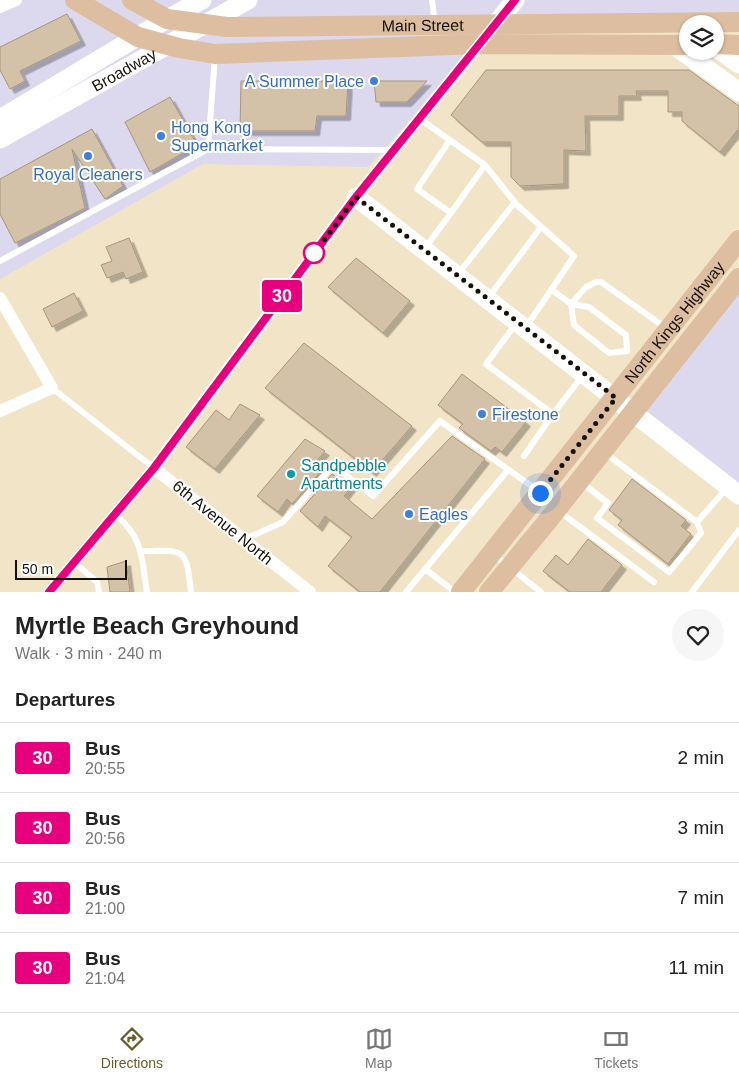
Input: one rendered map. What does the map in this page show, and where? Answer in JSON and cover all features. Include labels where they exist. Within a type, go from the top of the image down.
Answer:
[{"type":"main road","name":"Main Street","points":[[75,0],[138,37],[215,54],[480,44],[679,45]]},
{"type":"main road","points":[[132,0],[167,19]]},
{"type":"main road","name":"Broadway","points":[[0,119],[202,0]]},
{"type":"main road","name":"Broadway","points":[[0,139],[248,0]]},
{"type":"main road","points":[[480,44],[515,0]]},
{"type":"main road","name":"Main Street","points":[[167,19],[244,27],[497,23],[679,27]]},
{"type":"main road","name":"Main Street","points":[[724,23],[739,22]]},
{"type":"main road","points":[[724,46],[739,45]]},
{"type":"main road","points":[[724,53],[739,64]]},
{"type":"main road","points":[[700,60],[739,92]]},
{"type":"main road","points":[[356,197],[734,491]]},
{"type":"main road","name":"North Kings Highway","points":[[461,592],[616,398],[634,358],[670,330],[739,240]]},
{"type":"main road","name":"North Kings Highway","points":[[489,592],[557,510],[739,278]]},
{"type":"street","points":[[0,7],[16,0]]},
{"type":"street","points":[[154,468],[356,197],[480,44]]},
{"type":"street","name":"6th Avenue North","points":[[0,298],[52,388]]},
{"type":"street","points":[[0,411],[52,388]]},
{"type":"street","name":"6th Avenue North","points":[[154,468],[310,592]]},
{"type":"lane","points":[[432,0],[435,24]]},
{"type":"lane","points":[[208,148],[215,54]]},
{"type":"lane","points":[[420,119],[485,165],[515,202],[574,256],[552,290],[486,364],[553,414]]},
{"type":"lane","points":[[450,140],[417,189],[451,214]]},
{"type":"lane","points":[[0,261],[208,148],[395,150]]},
{"type":"lane","points":[[424,249],[485,165]]},
{"type":"lane","points":[[458,275],[515,202]]},
{"type":"lane","points":[[488,299],[541,227]]},
{"type":"lane","points":[[634,358],[609,353],[579,330],[572,319],[571,304],[586,287],[596,282],[601,282],[670,330]]},
{"type":"lane","points":[[552,290],[571,304],[589,307],[626,335],[634,358]]},
{"type":"lane","points":[[524,456],[553,414],[585,374]]},
{"type":"lane","name":"6th Avenue North","points":[[52,388],[154,468]]},
{"type":"lane","points":[[244,540],[283,522],[333,464],[373,496],[440,421],[540,493]]},
{"type":"lane","points":[[579,481],[608,503],[597,518],[669,572],[701,533],[697,522],[602,451]]},
{"type":"lane","points":[[49,592],[154,468]]},
{"type":"lane","points":[[406,592],[508,470]]},
{"type":"lane","points":[[697,522],[734,491]]},
{"type":"lane","points":[[557,510],[654,582]]},
{"type":"lane","points":[[115,514],[136,535],[141,551],[146,592]]},
{"type":"lane","points":[[692,592],[739,530]]},
{"type":"lane","points":[[141,551],[179,551],[184,555],[188,563],[191,592]]},
{"type":"lane","points":[[492,553],[541,592]]},
{"type":"lane","points":[[74,562],[98,582],[99,592]]},
{"type":"lane","points":[[425,569],[455,592]]},
{"type":"shaded area","points":[[0,0],[739,0],[739,22],[724,22],[724,15],[679,15],[679,22],[497,23],[368,167],[203,164],[0,279]]},
{"type":"shaded area","points":[[739,278],[739,495],[633,411]]},
{"type":"building","points":[[67,14],[81,41],[20,71],[25,81],[10,89],[0,70],[0,47]]},
{"type":"building","points":[[486,70],[689,70],[739,106],[739,128],[720,152],[682,121],[682,112],[668,112],[668,91],[636,91],[637,96],[619,96],[619,116],[585,116],[586,151],[564,150],[564,184],[520,186],[511,177],[511,142],[482,142],[451,115]]},
{"type":"building","points":[[241,81],[348,81],[346,116],[317,116],[315,131],[240,131]]},
{"type":"building","points":[[374,81],[427,81],[407,102],[376,102]]},
{"type":"building","points":[[170,97],[197,145],[150,172],[125,122]]},
{"type":"building","points":[[92,129],[123,186],[105,199],[72,149],[85,208],[15,243],[0,214],[0,179]]},
{"type":"building","points":[[129,238],[143,272],[126,279],[123,272],[107,278],[101,265],[112,261],[106,247]]},
{"type":"building","points":[[356,258],[410,301],[383,333],[328,287]]},
{"type":"building","points":[[74,293],[83,311],[52,327],[43,309]]},
{"type":"building","points":[[304,343],[412,426],[372,472],[265,388]]},
{"type":"building","name":"Firestone","points":[[462,374],[526,422],[502,452],[495,447],[491,451],[459,428],[463,424],[438,405]]},
{"type":"building","points":[[240,404],[260,415],[215,469],[186,447],[216,410],[229,420]]},
{"type":"building","name":"Eagles","points":[[452,436],[485,459],[380,592],[360,592],[328,566],[352,537],[325,516],[318,527],[300,511],[332,474],[351,487],[344,496],[372,519]]},
{"type":"building","name":"Sandpebble Apartments","points":[[305,439],[325,451],[315,463],[323,469],[292,504],[287,499],[278,512],[257,496]]},
{"type":"building","points":[[632,479],[686,520],[681,526],[691,534],[668,564],[618,525],[622,520],[609,510]]},
{"type":"building","points":[[588,539],[622,565],[601,592],[570,592],[543,571],[556,555],[568,565]]},
{"type":"building","points":[[126,561],[130,592],[110,592],[107,567]]},
{"type":"bus line","name":"30","points":[[49,592],[154,468],[356,197],[515,0]]},
{"type":"place","name":"A Summer Place","points":[[374,81]]},
{"type":"place","name":"Hong Kong Supermarket","points":[[161,136]]},
{"type":"place","name":"Royal Cleaners","points":[[88,156]]},
{"type":"place","name":"Firestone","points":[[482,414]]},
{"type":"place","name":"Sandpebble Apartments","points":[[291,474]]},
{"type":"place","name":"Eagles","points":[[409,514]]},
{"type":"route","points":[[314,253],[309,261],[356,197],[616,398],[540,493]]}]
